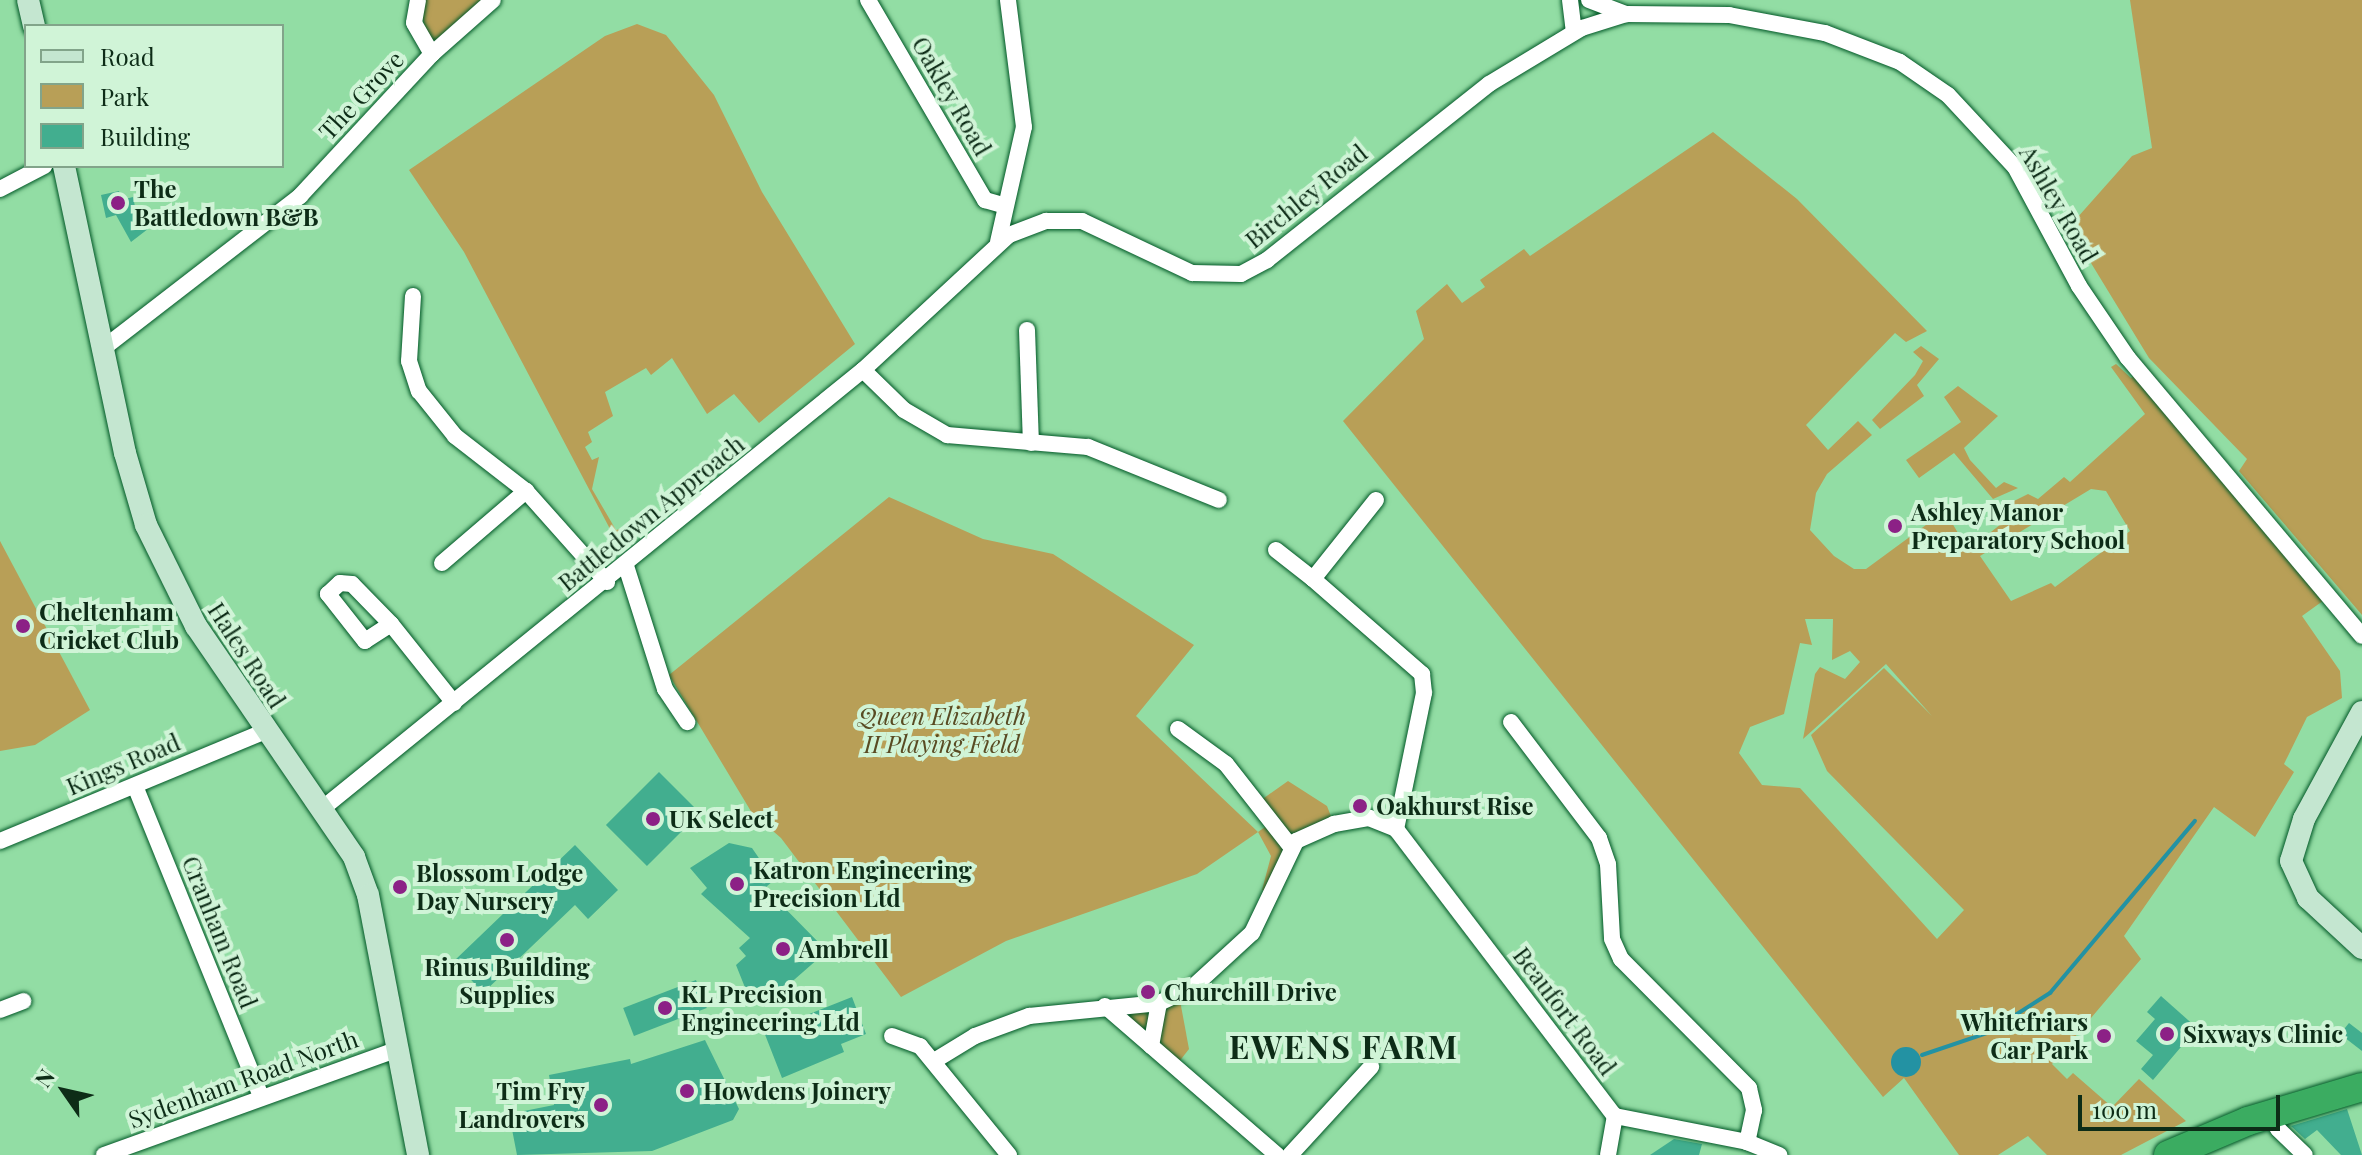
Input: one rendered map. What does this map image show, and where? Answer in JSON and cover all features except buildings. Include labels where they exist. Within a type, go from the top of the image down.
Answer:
[{"type":"highway","points":[[2173,1154],[2272,1113],[2362,1087]]},
{"type":"main road","points":[[28,0],[34,24]]},
{"type":"main road","name":"Hales Road","points":[[64,168],[101,350],[131,478],[155,547],[196,626],[354,857],[368,895],[418,1155]]},
{"type":"main road","points":[[2362,712],[2304,819],[2291,861],[2308,898],[2362,948]]},
{"type":"street","name":"The Grove","points":[[418,0],[414,23],[432,54]]},
{"type":"street","name":"The Grove","points":[[101,350],[300,196],[432,54],[493,0]]},
{"type":"street","name":"Oakley Road","points":[[868,0],[985,200],[1003,205]]},
{"type":"street","points":[[998,242],[1003,205],[1024,127],[1008,0]]},
{"type":"street","points":[[1570,0],[1574,32]]},
{"type":"street","name":"Ashley Road","points":[[1589,0],[1626,14],[1729,15],[1825,33],[1900,62],[1948,95],[2015,167],[2079,286],[2128,358],[2362,636]]},
{"type":"street","name":"Birchley Road","points":[[998,242],[1033,224],[1082,221],[1192,273],[1241,274],[1267,260],[1489,84],[1574,32],[1626,14]]},
{"type":"street","points":[[0,189],[40,168]]},
{"type":"street","name":"Battledown Approach","points":[[323,808],[607,582],[863,370],[998,242]]},
{"type":"street","points":[[413,296],[409,361],[419,391],[455,436],[526,491],[607,582]]},
{"type":"street","points":[[1027,330],[1031,443]]},
{"type":"street","points":[[863,370],[904,410],[947,435],[1106,452],[1219,500]]},
{"type":"street","points":[[442,563],[526,491]]},
{"type":"street","points":[[1313,579],[1376,500]]},
{"type":"street","points":[[934,1061],[1011,1022],[1105,1006],[1159,1003],[1207,979],[1243,946],[1268,906],[1291,847],[1311,832],[1355,818],[1396,829],[1424,693],[1422,674],[1276,550]]},
{"type":"street","points":[[626,566],[665,689],[687,722]]},
{"type":"street","points":[[391,624],[454,703]]},
{"type":"street","points":[[1511,722],[1599,838],[1608,864],[1612,939],[1621,959],[1749,1088],[1754,1110],[1747,1142]]},
{"type":"street","points":[[1178,729],[1226,764],[1291,847]]},
{"type":"street","name":"Kings Road","points":[[0,841],[265,731]]},
{"type":"street","name":"Cranham Road","points":[[135,786],[261,1097]]},
{"type":"street","name":"Beaufort Road","points":[[1396,829],[1615,1116]]},
{"type":"street","points":[[0,1010],[23,1001]]},
{"type":"street","points":[[1151,1046],[1159,1003]]},
{"type":"street","points":[[1105,1006],[1277,1155]]},
{"type":"street","points":[[892,1036],[916,1041],[1009,1155]]},
{"type":"street","name":"Sydenham Road North","points":[[104,1155],[398,1049]]},
{"type":"street","points":[[1290,1155],[1371,1067]]},
{"type":"street","points":[[2272,1113],[2278,1129],[2305,1155]]},
{"type":"street","points":[[1608,1155],[1615,1116],[1747,1142],[1779,1155]]},
{"type":"green space","points":[[418,0],[493,0],[432,54]]},
{"type":"green space","points":[[2130,0],[2362,0],[2362,615],[2239,471],[2247,459],[2149,358],[2069,227],[2132,156],[2152,148]]},
{"type":"green space","points":[[637,24],[666,35],[714,95],[762,192],[855,344],[759,423],[734,394],[707,414],[672,358],[651,375],[646,368],[605,392],[613,416],[588,432],[592,442],[585,447],[592,460],[599,457],[592,489],[616,530],[625,528],[619,546],[464,252],[409,170],[605,36]]},
{"type":"green space","name":"Ashley Manor Preparatory School","points":[[1713,132],[1797,199],[1927,331],[1906,342],[1895,333],[1806,425],[1828,450],[1858,421],[1872,435],[1827,474],[1816,493],[1810,530],[1834,556],[1854,569],[1866,569],[1945,511],[1968,550],[2010,517],[2004,506],[2028,494],[2038,499],[2064,477],[2070,482],[2145,414],[2111,367],[2116,364],[2131,378],[2138,373],[2327,598],[2302,616],[2340,671],[2342,698],[2307,717],[2284,764],[2294,772],[2255,837],[2214,807],[2124,936],[2141,959],[2052,1064],[2067,1079],[2073,1073],[2112,1107],[2139,1079],[2186,1121],[2121,1155],[2047,1155],[2028,1136],[1998,1155],[1959,1155],[1904,1078],[1883,1097],[1343,421],[1424,339],[1416,311],[1447,284],[1462,303],[1485,287],[1480,280],[1524,249],[1530,256]],"holes":[[[2091,489],[2106,491],[2130,531],[2055,587],[2051,583],[2011,601],[1980,556]],[[1805,619],[1833,619],[1832,660],[1850,651],[1860,662],[1845,679],[1820,667],[1815,674],[1803,739],[1886,664],[1932,716],[1884,668],[1811,735],[1827,771],[1964,910],[1937,939],[1800,788],[1762,785],[1739,753],[1750,727],[1784,714],[1800,643],[1812,645]]]},
{"type":"green space","points":[[1921,346],[1939,359],[1917,385],[1924,396],[1880,429],[1872,420],[1915,375],[1923,361],[1913,352]]},
{"type":"green space","points":[[1958,386],[1998,416],[1964,448],[1970,460],[1996,488],[2004,482],[2018,488],[1993,499],[1954,453],[1919,478],[1906,460],[1961,422],[1944,397]]},
{"type":"green space","name":"Queen Elizabeth II Playing Field","points":[[889,497],[983,539],[1053,554],[1194,645],[1136,716],[1258,832],[1197,874],[1006,941],[901,997],[781,838],[752,813],[669,675]]},
{"type":"green space","name":"Cheltenham Cricket Club","points":[[0,541],[90,710],[35,745],[0,751]]},
{"type":"green space","points":[[1288,781],[1327,806],[1334,824],[1311,832],[1272,896],[1262,890],[1271,856],[1258,832],[1272,822],[1257,803]]},
{"type":"green space","points":[[1179,995],[1189,1049],[1175,1067],[1105,1006]]},
{"type":"water","points":[[1906,1047],[1917,1051],[1921,1062],[1917,1073],[1906,1077],[1895,1073],[1891,1062],[1895,1051]]},
{"type":"waterway","points":[[1922,1055],[1987,1033],[2050,993],[2195,821]]},
{"type":"place","name":"The Battledown B&B","points":[[118,203]]},
{"type":"place","name":"Ashley Manor Preparatory School","points":[[1895,526]]},
{"type":"place","name":"Cheltenham Cricket Club","points":[[23,626]]},
{"type":"place","name":"Oakhurst Rise","points":[[1360,806]]},
{"type":"place","name":"UK Select","points":[[653,819]]},
{"type":"place","name":"Katron Engineering Precision Ltd","points":[[737,884]]},
{"type":"place","name":"Blossom Lodge Day Nursery","points":[[400,887]]},
{"type":"place","name":"Rinus Building Supplies","points":[[507,940]]},
{"type":"place","name":"Ambrell","points":[[783,949]]},
{"type":"place","name":"Churchill Drive","points":[[1148,992]]},
{"type":"place","name":"KL Precision Engineering Ltd","points":[[665,1008]]},
{"type":"place","name":"Sixways Clinic","points":[[2167,1034]]},
{"type":"place","name":"Whitefriars Car Park","points":[[2104,1036]]},
{"type":"place","name":"Howdens Joinery","points":[[687,1091]]},
{"type":"place","name":"Tim Fry Landrovers","points":[[601,1105]]},
{"type":"district","name":"EWENS FARM","points":[[1344,1046]]}]
